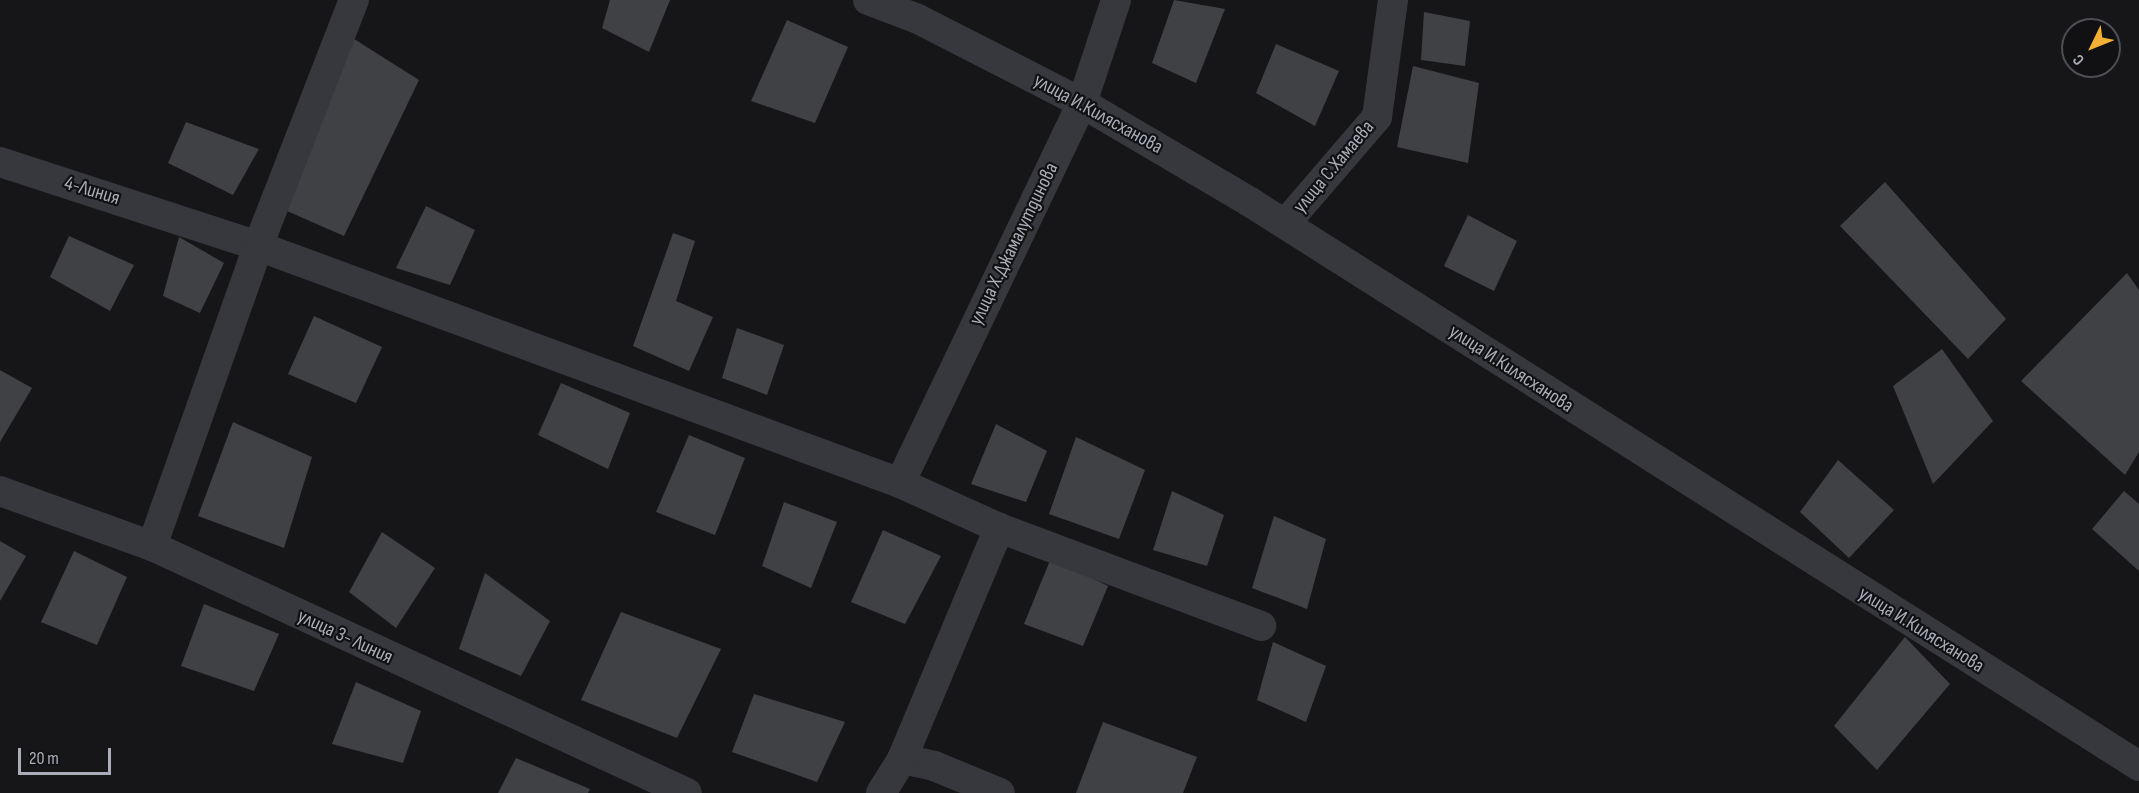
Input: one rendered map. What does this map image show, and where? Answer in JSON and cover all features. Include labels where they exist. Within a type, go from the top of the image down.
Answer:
[{"type":"street","points":[[152,546],[258,246],[354,0]]},
{"type":"street","name":"улица И.Килясханова","points":[[868,0],[918,19],[1082,103],[1285,225],[2139,766]]},
{"type":"street","name":"улица Х.Джамалутдинова","points":[[900,483],[1082,103],[1116,0]]},
{"type":"street","name":"улица С.Хамаева","points":[[1285,225],[1377,117],[1392,0]]},
{"type":"street","name":"4-Линия","points":[[0,162],[258,246],[900,483],[999,528],[1261,626]]},
{"type":"street","name":"улица 3- Линия","points":[[0,490],[152,546],[687,793]]},
{"type":"street","points":[[881,793],[902,759],[999,528]]},
{"type":"street","points":[[902,759],[934,766],[1000,793]]},
{"type":"building","points":[[610,0],[670,0],[649,52],[602,28]]},
{"type":"building","points":[[1174,0],[1225,9],[1196,83],[1152,63]]},
{"type":"building","points":[[1424,12],[1470,21],[1465,66],[1421,60]]},
{"type":"building","points":[[787,20],[848,47],[815,123],[751,101]]},
{"type":"building","points":[[351,37],[419,80],[344,236],[287,211]]},
{"type":"building","points":[[1276,44],[1339,71],[1315,126],[1256,93]]},
{"type":"building","points":[[1413,66],[1479,83],[1468,163],[1397,147]]},
{"type":"building","points":[[186,122],[259,149],[233,195],[168,163]]},
{"type":"building","points":[[1885,182],[2006,319],[1968,359],[1840,226]]},
{"type":"building","points":[[426,206],[475,230],[450,285],[396,268]]},
{"type":"building","points":[[1468,215],[1517,241],[1494,291],[1444,266]]},
{"type":"building","points":[[673,233],[695,241],[676,301],[713,317],[689,371],[633,346]]},
{"type":"building","points":[[69,236],[134,265],[110,311],[50,277]]},
{"type":"building","points":[[179,237],[224,263],[200,313],[163,296]]},
{"type":"building","points":[[2127,273],[2139,290],[2139,452],[2125,475],[2021,381]]},
{"type":"building","points":[[314,316],[382,347],[356,403],[288,374]]},
{"type":"building","points":[[737,328],[784,345],[767,395],[722,378]]},
{"type":"building","points":[[1942,349],[1993,421],[1933,484],[1893,386]]},
{"type":"building","points":[[0,370],[32,388],[0,442]]},
{"type":"building","points":[[561,383],[630,413],[608,469],[538,435]]},
{"type":"building","points":[[233,422],[312,457],[284,548],[198,516]]},
{"type":"building","points":[[996,424],[1047,451],[1026,502],[971,484]]},
{"type":"building","points":[[689,435],[745,458],[715,535],[656,512]]},
{"type":"building","points":[[1076,437],[1145,470],[1119,539],[1049,514]]},
{"type":"building","points":[[1838,460],[1894,510],[1849,558],[1800,512]]},
{"type":"building","points":[[1172,491],[1224,515],[1207,566],[1153,550]]},
{"type":"building","points":[[2124,491],[2139,504],[2139,571],[2092,529]]},
{"type":"building","points":[[784,502],[837,522],[811,588],[762,566]]},
{"type":"building","points":[[1274,516],[1326,539],[1307,609],[1252,588]]},
{"type":"building","points":[[883,530],[941,556],[905,624],[851,602]]},
{"type":"building","points":[[382,532],[435,568],[396,628],[349,592]]},
{"type":"building","points":[[0,541],[26,556],[0,601]]},
{"type":"building","points":[[74,551],[127,577],[97,645],[41,622]]},
{"type":"building","points":[[1051,558],[1108,586],[1083,646],[1024,624]]},
{"type":"building","points":[[485,573],[550,621],[521,676],[459,649]]},
{"type":"building","points":[[204,604],[279,634],[254,691],[181,666]]},
{"type":"building","points":[[621,612],[721,649],[677,738],[581,700]]},
{"type":"building","points":[[1905,637],[1950,684],[1877,770],[1834,726]]},
{"type":"building","points":[[1273,642],[1326,666],[1306,722],[1257,700]]},
{"type":"building","points":[[356,682],[421,711],[403,763],[332,744]]},
{"type":"building","points":[[754,694],[845,722],[817,782],[732,752]]},
{"type":"building","points":[[1103,722],[1197,757],[1183,793],[1076,793]]},
{"type":"building","points":[[516,758],[590,789],[588,793],[498,793]]}]
